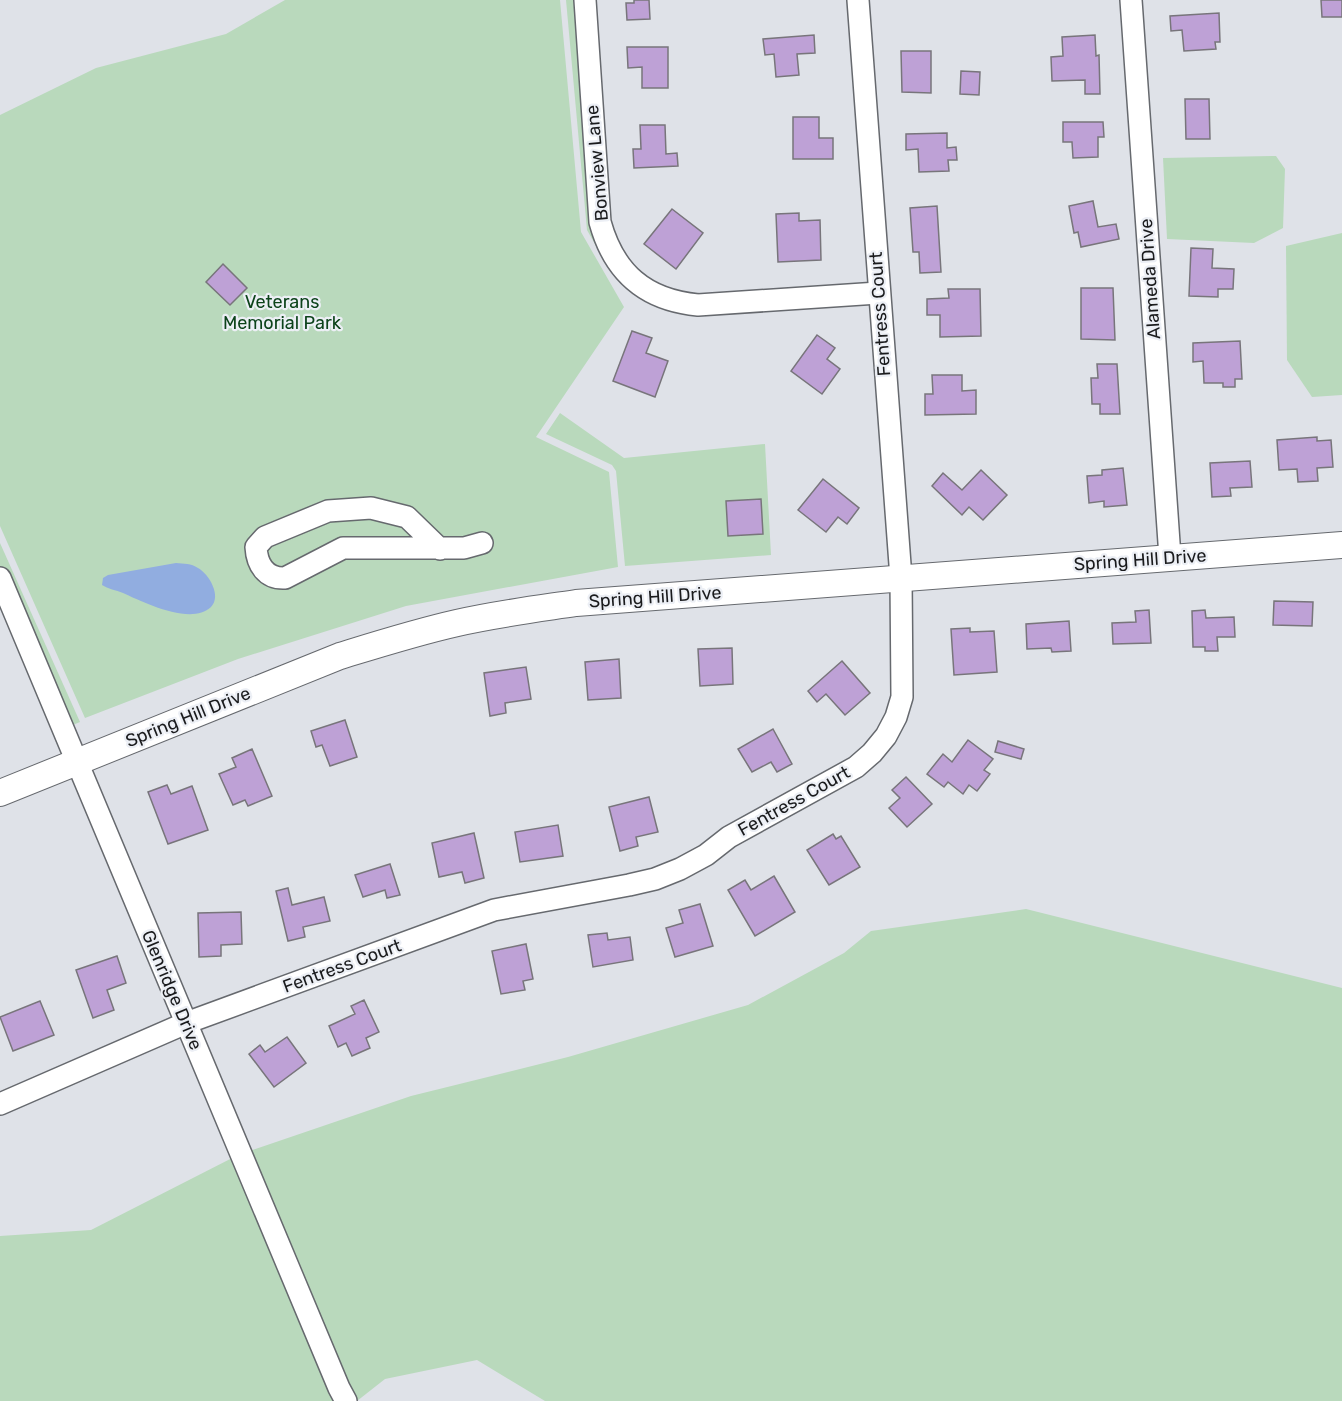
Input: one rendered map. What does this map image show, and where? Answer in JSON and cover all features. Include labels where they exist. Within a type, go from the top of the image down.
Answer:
[{"type":"main road","name":"Spring Hill Drive","points":[[0,793],[340,656],[458,623],[515,612],[576,603],[1342,545]]},
{"type":"street","name":"Bonview Lane","points":[[585,0],[600,222],[611,253],[633,280],[662,298],[698,305],[878,293]]},
{"type":"street","name":"Fentress Court","points":[[0,1104],[186,1023],[494,910],[629,885],[655,879],[680,869],[706,855],[729,837],[856,767],[886,736],[896,717],[902,697],[901,578],[858,0]]},
{"type":"street","name":"Alameda Drive","points":[[1131,0],[1170,557]]},
{"type":"street","points":[[440,549],[407,517],[371,508],[328,511],[265,537],[256,547],[256,559],[266,574],[276,579],[285,578],[343,548],[440,549],[464,548],[482,543]]},
{"type":"street","name":"Glenridge Drive","points":[[0,578],[346,1401]]},
{"type":"green space","name":"Veterans Memorial Park","points":[[285,0],[560,0],[581,232],[624,307],[536,437],[609,472],[618,567],[406,606],[238,659],[85,718],[0,526],[0,115],[96,68],[226,34]]},
{"type":"green space","points":[[566,0],[580,0],[604,260],[587,230]]},
{"type":"green space","points":[[1276,156],[1285,169],[1283,228],[1254,243],[1167,239],[1163,158]]},
{"type":"green space","points":[[1342,233],[1342,395],[1312,397],[1287,360],[1286,246]]},
{"type":"green space","points":[[560,413],[624,458],[765,444],[771,555],[625,566],[616,471],[612,465],[546,434]]},
{"type":"green space","points":[[0,543],[80,722],[61,730],[0,572]]},
{"type":"green space","points":[[1026,909],[1342,988],[1342,1401],[545,1401],[477,1360],[385,1379],[357,1401],[0,1401],[0,1236],[91,1230],[238,1155],[411,1096],[568,1057],[748,1005],[844,953],[871,931]]},
{"type":"water","points":[[176,563],[193,565],[210,580],[215,591],[211,607],[192,614],[167,611],[102,585],[103,578],[108,575]]},
{"type":"building","points":[[634,0],[649,0],[650,19],[627,20],[626,3],[634,3]]},
{"type":"building","points":[[1321,0],[1342,0],[1342,17],[1322,17]]},
{"type":"building","points":[[1219,13],[1220,42],[1215,42],[1216,49],[1184,51],[1182,30],[1171,31],[1170,16]]},
{"type":"building","points":[[814,35],[815,53],[797,54],[799,75],[776,77],[774,54],[765,55],[763,39]]},
{"type":"building","points":[[1095,35],[1096,56],[1099,55],[1100,94],[1085,94],[1085,80],[1052,81],[1051,57],[1063,56],[1062,37]]},
{"type":"building","points":[[627,47],[668,47],[668,88],[642,88],[642,67],[628,68]]},
{"type":"building","points":[[901,51],[931,51],[931,93],[902,92]]},
{"type":"building","points":[[961,71],[980,72],[979,95],[960,94]]},
{"type":"building","points":[[1185,99],[1209,99],[1210,139],[1186,139]]},
{"type":"building","points":[[793,117],[819,117],[819,138],[833,138],[833,159],[793,159]]},
{"type":"building","points":[[1063,122],[1103,122],[1104,137],[1098,137],[1098,157],[1073,158],[1072,142],[1063,142]]},
{"type":"building","points":[[640,125],[665,125],[666,154],[677,153],[678,166],[634,168],[633,149],[641,149]]},
{"type":"building","points":[[947,133],[947,148],[956,147],[957,160],[948,160],[949,171],[919,172],[918,149],[906,150],[906,134]]},
{"type":"building","points":[[1093,201],[1098,227],[1116,224],[1119,239],[1081,247],[1078,232],[1074,233],[1069,206]]},
{"type":"building","points":[[937,206],[941,272],[920,273],[919,252],[913,252],[910,208]]},
{"type":"building","points":[[672,209],[703,233],[676,269],[644,244]]},
{"type":"building","points":[[799,213],[799,221],[820,220],[821,260],[778,262],[776,214]]},
{"type":"building","points":[[1191,248],[1213,249],[1212,268],[1234,269],[1233,289],[1218,289],[1218,297],[1189,296]]},
{"type":"building","points":[[223,264],[247,288],[230,305],[206,282]]},
{"type":"building","points":[[1081,288],[1113,288],[1115,340],[1081,339]]},
{"type":"building","points":[[948,289],[980,289],[981,336],[940,337],[940,315],[927,315],[927,299],[949,298]]},
{"type":"building","points":[[632,331],[652,338],[646,353],[668,361],[655,397],[613,381]]},
{"type":"building","points":[[817,335],[835,348],[827,359],[840,369],[822,394],[791,371]]},
{"type":"building","points":[[1240,341],[1242,379],[1235,379],[1235,387],[1223,387],[1223,383],[1204,383],[1203,361],[1193,362],[1193,343]]},
{"type":"building","points":[[1097,364],[1117,364],[1120,414],[1100,414],[1100,404],[1092,404],[1091,378],[1098,378]]},
{"type":"building","points":[[932,375],[962,375],[962,391],[976,390],[976,414],[925,415],[925,394],[933,394]]},
{"type":"building","points":[[1317,437],[1317,441],[1331,440],[1333,467],[1317,468],[1318,481],[1298,482],[1297,469],[1279,470],[1277,440]]},
{"type":"building","points":[[1250,461],[1252,487],[1230,488],[1231,496],[1212,497],[1210,463]]},
{"type":"building","points":[[1123,468],[1127,505],[1104,507],[1104,501],[1089,503],[1087,476],[1102,475],[1102,470]]},
{"type":"building","points":[[981,470],[1007,495],[983,520],[969,507],[962,515],[932,486],[943,473],[962,490]]},
{"type":"building","points":[[823,479],[859,508],[847,524],[838,517],[826,532],[798,510]]},
{"type":"building","points":[[761,499],[763,534],[728,536],[726,501]]},
{"type":"building","points":[[1274,601],[1313,602],[1312,626],[1273,625]]},
{"type":"building","points":[[1149,610],[1151,643],[1113,644],[1112,623],[1136,622],[1135,611]]},
{"type":"building","points":[[1205,610],[1206,618],[1234,617],[1235,637],[1217,637],[1218,651],[1205,651],[1205,647],[1193,647],[1192,611]]},
{"type":"building","points":[[1069,621],[1071,651],[1052,652],[1051,648],[1027,649],[1026,624]]},
{"type":"building","points":[[970,628],[970,632],[994,631],[997,672],[954,675],[951,629]]},
{"type":"building","points":[[732,648],[733,684],[700,686],[698,649]]},
{"type":"building","points":[[619,659],[621,698],[588,700],[585,662]]},
{"type":"building","points":[[842,661],[870,693],[845,715],[826,694],[817,702],[808,691]]},
{"type":"building","points":[[526,667],[531,699],[505,703],[506,713],[490,716],[484,673]]},
{"type":"building","points":[[345,720],[357,757],[330,766],[322,745],[316,747],[311,731]]},
{"type":"building","points":[[773,729],[792,764],[777,772],[771,762],[752,772],[738,749]]},
{"type":"building","points":[[968,740],[993,759],[984,770],[990,774],[977,791],[969,785],[963,794],[948,782],[944,787],[927,774],[943,754],[952,762]]},
{"type":"building","points":[[998,741],[1024,749],[1021,759],[995,752]]},
{"type":"building","points":[[252,749],[272,796],[248,806],[245,800],[233,805],[219,774],[236,767],[232,758]]},
{"type":"building","points":[[906,777],[932,804],[907,827],[889,808],[900,798],[892,790]]},
{"type":"building","points":[[167,785],[171,794],[192,786],[208,830],[168,844],[148,792]]},
{"type":"building","points":[[649,797],[658,832],[636,837],[638,846],[620,851],[609,807]]},
{"type":"building","points":[[558,825],[563,856],[520,862],[515,832]]},
{"type":"building","points":[[474,833],[484,878],[465,883],[462,872],[439,877],[432,843]]},
{"type":"building","points":[[833,834],[836,839],[841,836],[860,867],[829,885],[807,850]]},
{"type":"building","points":[[390,864],[400,895],[387,898],[385,890],[363,897],[355,875]]},
{"type":"building","points":[[774,876],[795,912],[755,936],[728,890],[745,880],[751,890]]},
{"type":"building","points":[[288,888],[292,905],[324,897],[330,921],[303,927],[305,937],[288,941],[276,891]]},
{"type":"building","points":[[700,904],[713,946],[675,957],[666,928],[683,923],[679,910]]},
{"type":"building","points":[[241,912],[242,944],[221,945],[221,956],[199,957],[198,913]]},
{"type":"building","points":[[607,933],[608,940],[630,937],[633,960],[593,967],[588,935]]},
{"type":"building","points":[[526,944],[533,979],[523,981],[525,990],[501,994],[492,951]]},
{"type":"building","points":[[117,956],[126,983],[107,990],[114,1010],[93,1018],[76,970]]},
{"type":"building","points":[[364,1000],[379,1032],[366,1038],[370,1048],[352,1056],[346,1043],[338,1047],[329,1026],[355,1014],[351,1006]]},
{"type":"building","points":[[40,1001],[54,1035],[13,1051],[0,1017]]},
{"type":"building","points":[[287,1037],[306,1063],[274,1087],[249,1054],[260,1045],[265,1052]]}]
